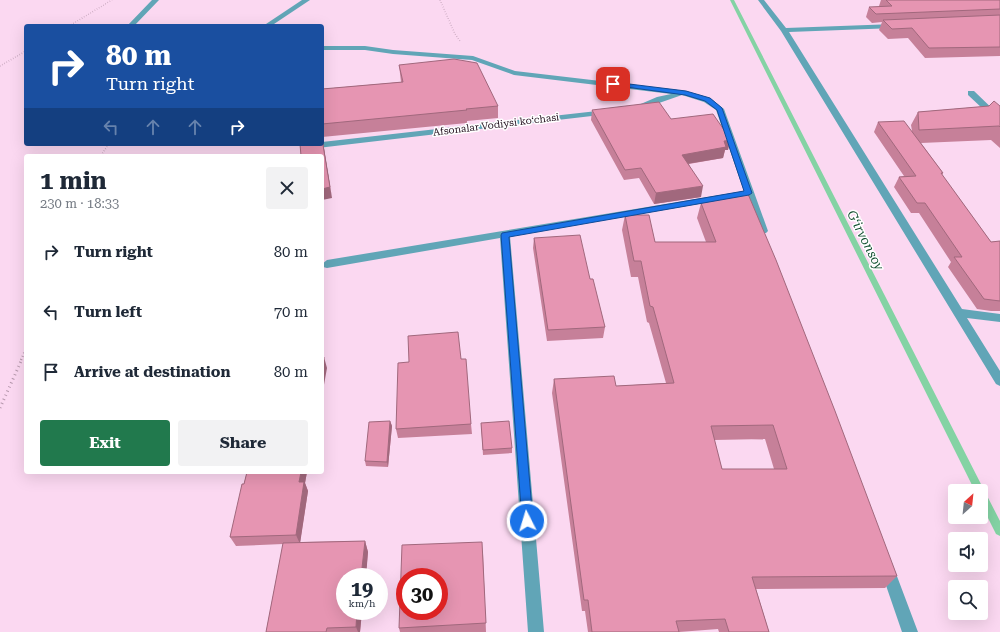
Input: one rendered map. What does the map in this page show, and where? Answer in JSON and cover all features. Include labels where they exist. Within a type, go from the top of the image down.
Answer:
[{"type":"street","points":[[132,24],[156,0]]},
{"type":"street","points":[[269,24],[307,0]]},
{"type":"street","points":[[761,0],[784,30],[1000,381]]},
{"type":"street","points":[[784,30],[900,26]]},
{"type":"street","points":[[324,48],[365,48],[393,52],[473,58],[514,73],[686,93],[707,100],[720,110],[765,237]]},
{"type":"street","points":[[632,108],[640,108],[660,99],[686,93]]},
{"type":"street","points":[[971,93],[1000,120]]},
{"type":"street","name":"Afsonalar Vodiysi koʻchasi","points":[[324,145],[617,110]]},
{"type":"street","name":"Afsonalar Vodiysi koʻchasi","points":[[305,147],[313,146]]},
{"type":"street","points":[[327,264],[749,193]]},
{"type":"street","points":[[505,235],[536,632]]},
{"type":"street","points":[[957,313],[1000,318]]},
{"type":"street","points":[[883,558],[910,632]]},
{"type":"path","points":[[72,24],[112,0]]},
{"type":"path","points":[[440,0],[455,34],[473,58]]},
{"type":"path","points":[[0,66],[24,52]]},
{"type":"path","points":[[0,408],[24,354]]},
{"type":"building","points":[[886,0],[1000,0],[1000,9],[876,14],[869,7],[892,6]]},
{"type":"building","points":[[1000,15],[1000,47],[929,48],[912,28],[892,29],[883,20]]},
{"type":"building","points":[[454,59],[477,63],[498,106],[324,124],[324,89],[403,82],[399,65]]},
{"type":"building","points":[[994,101],[1000,106],[1000,127],[919,130],[918,112],[989,106]]},
{"type":"building","points":[[659,102],[671,119],[713,114],[731,140],[724,141],[726,147],[682,155],[703,186],[656,193],[641,168],[625,170],[592,110]]},
{"type":"building","points":[[904,121],[943,173],[941,173],[991,242],[1000,241],[1000,301],[984,299],[954,257],[962,257],[925,203],[917,203],[899,177],[916,176],[878,122]]},
{"type":"building","points":[[300,146],[323,146],[330,187],[324,188],[324,154],[301,154]]},
{"type":"building","points":[[748,194],[776,260],[835,411],[897,576],[752,577],[769,632],[729,632],[725,619],[676,621],[679,632],[592,632],[588,600],[584,600],[554,379],[614,376],[616,386],[674,383],[653,307],[650,306],[641,261],[634,261],[625,215],[649,215],[655,242],[716,242],[701,203]],"holes":[[[773,425],[787,469],[722,469],[711,426]]]},
{"type":"building","points":[[580,235],[590,279],[593,279],[605,327],[548,330],[534,238]]},
{"type":"building","points":[[458,332],[461,359],[466,359],[471,424],[396,429],[398,363],[409,362],[408,336]]},
{"type":"building","points":[[390,421],[387,462],[365,461],[369,422]]},
{"type":"building","points":[[509,421],[512,448],[483,450],[481,423]]},
{"type":"building","points":[[246,474],[301,474],[299,482],[304,482],[296,535],[230,537],[242,484],[244,484]]},
{"type":"building","points":[[365,541],[362,568],[336,568],[336,620],[356,620],[356,627],[327,628],[326,632],[266,632],[283,543]]},
{"type":"building","points":[[482,542],[486,623],[399,628],[399,620],[448,620],[448,568],[401,568],[402,545]]},
{"type":"waterway","name":"G‘irvonsoy","points":[[732,0],[976,484]]},
{"type":"waterway","name":"G‘irvonsoy","points":[[988,508],[1000,531]]},
{"type":"route","points":[[527,521],[505,235],[749,193],[720,110],[707,100],[686,93],[613,84]]}]
